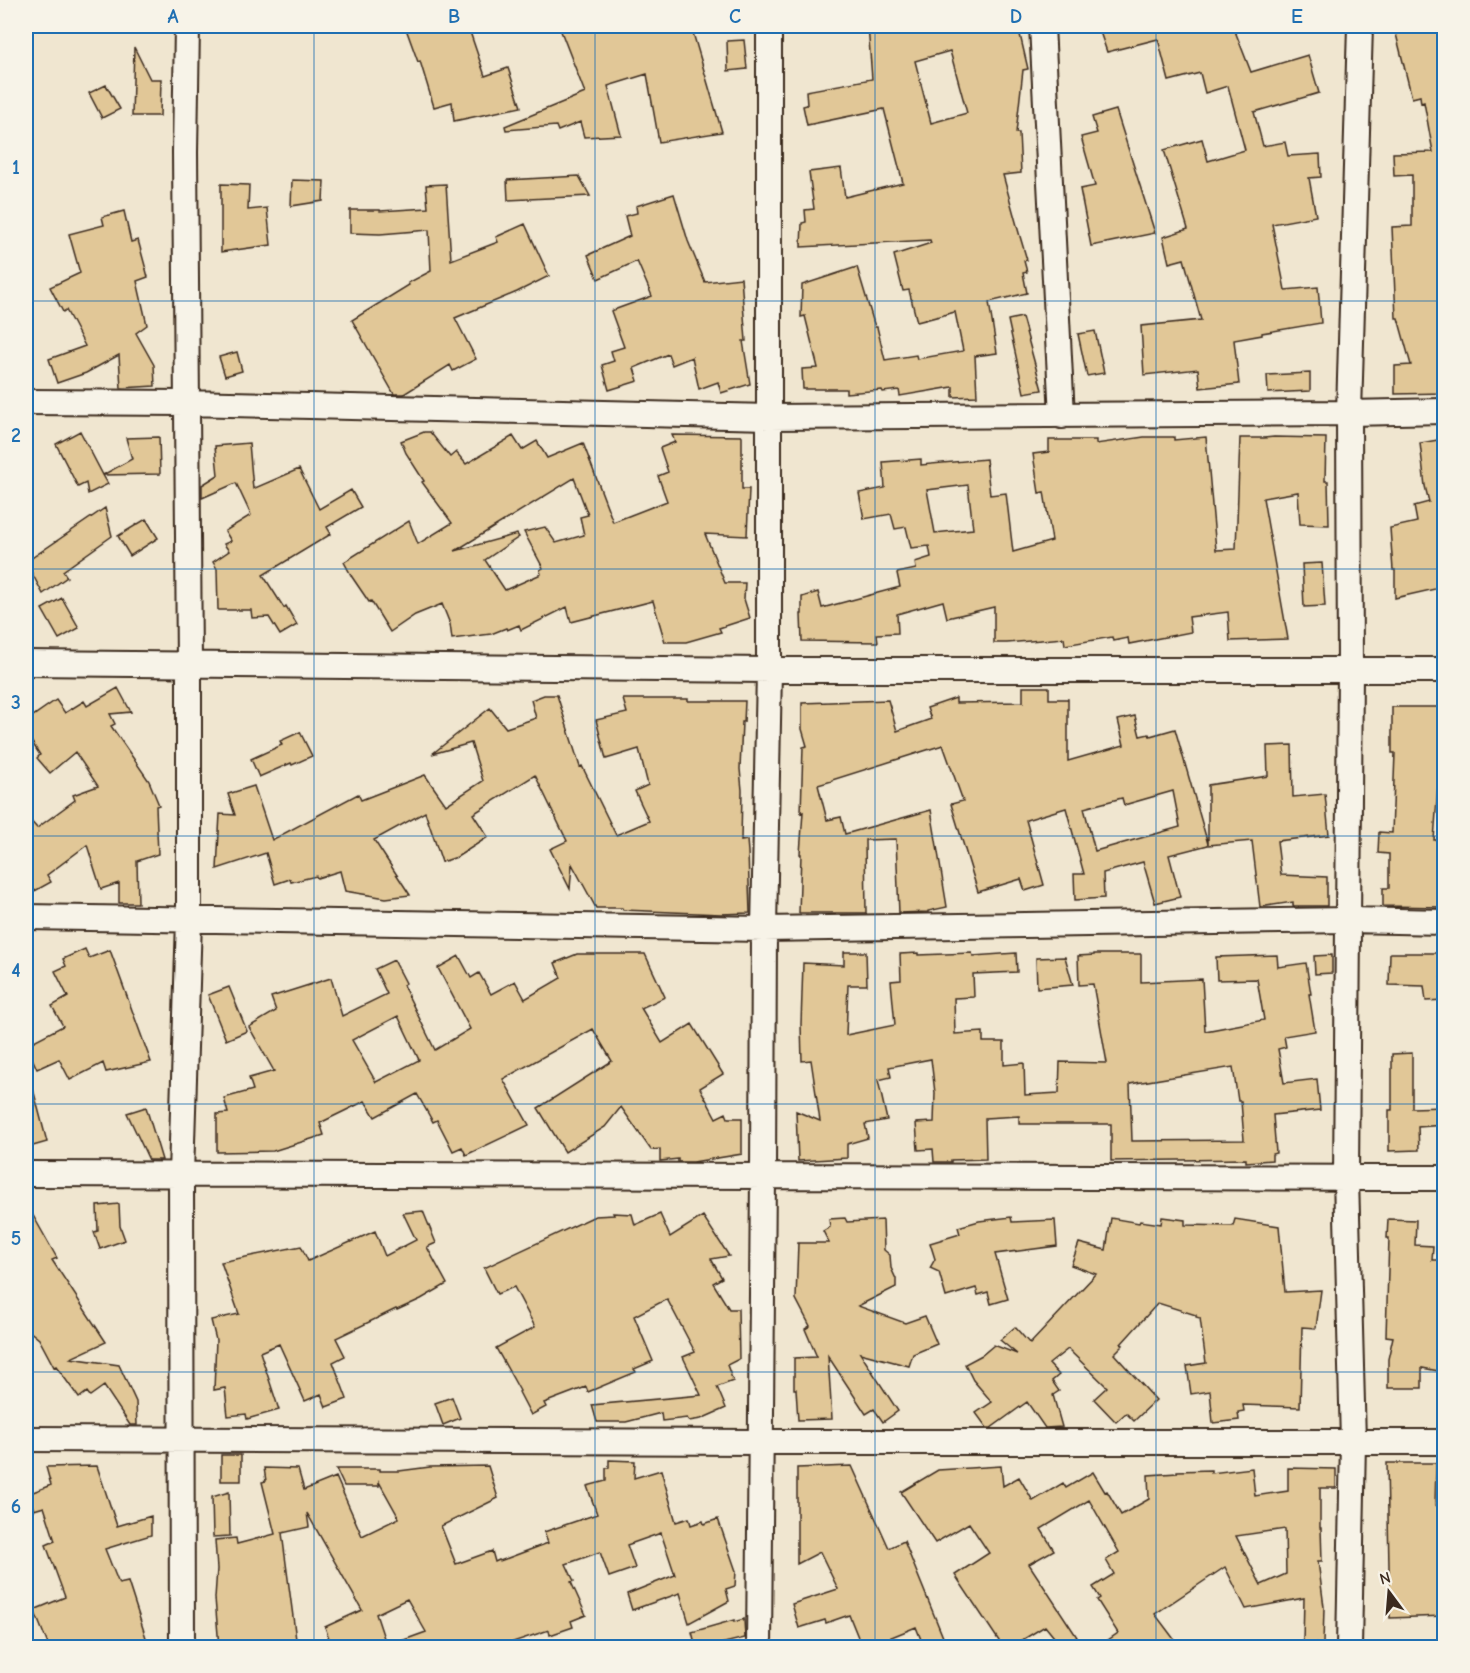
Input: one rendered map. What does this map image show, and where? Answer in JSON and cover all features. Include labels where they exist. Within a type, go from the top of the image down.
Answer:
[{"type":"street","points":[[182,1647],[181,1174],[189,920],[185,152],[187,26]]},
{"type":"street","points":[[759,1647],[764,929],[769,670],[769,26]]},
{"type":"street","points":[[1042,26],[1062,416]]},
{"type":"street","points":[[1349,1647],[1353,1441],[1346,1178],[1350,670],[1349,413],[1360,26]]},
{"type":"street","points":[[26,402],[186,403],[769,417],[1444,411]]},
{"type":"street","points":[[26,663],[769,670],[1444,670]]},
{"type":"street","points":[[26,917],[764,929],[1349,920],[1444,922]]},
{"type":"street","points":[[26,1174],[1444,1179]]},
{"type":"street","points":[[26,1439],[1444,1442]]},
{"type":"building","points":[[405,26],[468,26],[485,76],[508,68],[521,107],[454,121],[452,102],[434,107],[420,61],[418,62]]},
{"type":"building","points":[[559,26],[691,26],[722,132],[659,142],[647,74],[608,86],[621,135],[584,137],[580,122],[558,131],[556,126],[506,130],[505,126],[585,93]]},
{"type":"building","points":[[868,26],[913,26],[914,31],[932,26],[1018,26],[1028,69],[1023,70],[1016,133],[1019,133],[1021,173],[1003,175],[1027,260],[1024,261],[1027,272],[1023,273],[1027,293],[989,302],[997,353],[975,356],[977,396],[953,397],[953,387],[900,396],[899,390],[846,393],[846,389],[803,389],[802,369],[818,368],[805,316],[801,317],[802,285],[857,267],[875,327],[877,327],[885,360],[916,355],[917,359],[963,351],[955,312],[917,322],[909,290],[903,291],[894,255],[931,243],[930,240],[801,247],[802,223],[806,222],[805,210],[814,209],[809,172],[841,168],[845,197],[903,183],[884,109],[807,125],[803,106],[807,105],[806,91],[872,79]],"holes":[[[950,51],[967,113],[931,123],[915,61]]]},
{"type":"building","points":[[1098,26],[1233,26],[1251,72],[1308,55],[1319,93],[1254,112],[1263,146],[1285,142],[1288,156],[1320,154],[1321,177],[1309,178],[1316,216],[1272,224],[1285,290],[1318,287],[1321,323],[1234,340],[1239,384],[1200,388],[1198,369],[1144,375],[1141,326],[1201,320],[1184,259],[1169,263],[1163,237],[1188,229],[1164,150],[1202,139],[1208,161],[1245,150],[1228,86],[1205,93],[1200,73],[1169,81],[1158,39],[1107,52]]},
{"type":"building","points":[[1394,26],[1444,26],[1444,393],[1395,394],[1395,366],[1411,365],[1398,318],[1396,318],[1392,227],[1412,226],[1412,175],[1394,176],[1393,153],[1433,152],[1424,102],[1421,103],[1420,96],[1412,98]]},
{"type":"building","points":[[744,40],[747,69],[728,71],[727,41]]},
{"type":"building","points":[[134,47],[150,79],[161,79],[160,116],[132,116]]},
{"type":"building","points":[[106,85],[120,109],[102,118],[89,93]]},
{"type":"building","points":[[1116,110],[1155,233],[1091,246],[1080,189],[1095,186],[1081,137],[1097,133],[1092,117]]},
{"type":"building","points":[[579,176],[590,196],[508,200],[507,180]]},
{"type":"building","points":[[292,180],[324,181],[323,201],[291,206]]},
{"type":"building","points":[[221,184],[249,185],[248,210],[267,208],[271,245],[221,252]]},
{"type":"building","points":[[446,184],[451,260],[498,242],[496,237],[525,224],[549,276],[455,318],[476,359],[453,371],[450,365],[404,394],[394,394],[352,320],[409,285],[408,283],[431,271],[429,230],[380,234],[350,233],[350,210],[428,208],[426,185]]},
{"type":"building","points":[[674,194],[688,241],[705,282],[741,278],[746,341],[743,341],[750,384],[721,393],[718,382],[699,389],[692,357],[672,365],[668,354],[634,368],[638,381],[609,390],[602,365],[614,361],[611,351],[624,347],[611,311],[652,296],[637,261],[598,279],[588,255],[630,236],[625,216],[637,213],[636,206]]},
{"type":"building","points":[[124,211],[131,242],[138,240],[148,277],[137,281],[147,325],[136,333],[154,365],[155,386],[121,388],[119,355],[86,373],[57,383],[49,359],[85,346],[66,310],[63,312],[50,287],[80,273],[69,234],[104,225],[102,217]]},
{"type":"building","points":[[1022,317],[1042,390],[1024,393],[1008,320]]},
{"type":"building","points":[[1095,331],[1104,373],[1087,376],[1078,334]]},
{"type":"building","points":[[237,352],[242,371],[225,376],[219,357]]},
{"type":"building","points":[[1310,373],[1310,391],[1268,393],[1267,375]]},
{"type":"building","points":[[80,431],[108,484],[88,494],[86,483],[78,487],[56,444]]},
{"type":"building","points":[[430,432],[450,457],[456,452],[466,464],[513,436],[522,450],[537,441],[547,458],[583,443],[613,522],[667,501],[658,476],[668,472],[660,448],[675,442],[672,435],[742,436],[742,489],[749,489],[747,536],[705,534],[725,583],[745,583],[744,599],[750,618],[719,628],[721,632],[686,642],[665,642],[653,601],[571,622],[567,607],[521,630],[519,625],[491,634],[452,639],[450,624],[442,604],[415,615],[390,632],[344,562],[409,521],[418,544],[452,523],[422,482],[424,481],[401,441]],"holes":[[[574,478],[588,515],[580,517],[584,535],[556,543],[545,527],[524,532],[543,568],[540,570],[541,574],[505,590],[485,560],[519,537],[517,534],[455,551]]]},
{"type":"building","points":[[159,437],[160,474],[103,475],[132,459],[126,438]]},
{"type":"building","points":[[1144,437],[1174,437],[1174,440],[1206,437],[1216,550],[1236,549],[1240,438],[1326,438],[1325,481],[1328,481],[1329,525],[1300,524],[1298,492],[1263,498],[1288,639],[1230,641],[1228,612],[1189,617],[1191,632],[1129,644],[1128,638],[1113,641],[1112,637],[1065,645],[1064,638],[994,643],[994,607],[947,618],[943,601],[897,614],[898,633],[877,634],[878,642],[802,641],[802,597],[818,592],[822,608],[900,587],[897,573],[916,569],[915,562],[931,557],[929,546],[911,548],[906,527],[895,529],[891,514],[864,519],[859,493],[885,488],[883,462],[921,459],[921,465],[986,459],[990,495],[1006,493],[1013,552],[1052,541],[1044,492],[1039,493],[1033,454],[1049,452],[1049,440],[1096,440],[1096,444]],"holes":[[[968,485],[973,529],[935,533],[927,490]]]},
{"type":"building","points":[[1444,439],[1444,587],[1395,598],[1395,570],[1393,570],[1390,528],[1417,522],[1414,506],[1429,502],[1420,443]]},
{"type":"building","points":[[249,443],[253,489],[299,469],[319,509],[351,490],[361,507],[327,527],[331,534],[263,575],[297,625],[280,635],[269,617],[252,618],[251,610],[218,610],[217,569],[213,562],[229,551],[224,544],[231,541],[225,531],[251,515],[236,483],[202,498],[202,485],[218,475],[215,446]]},
{"type":"building","points":[[105,508],[112,536],[63,571],[67,577],[43,594],[26,562]]},
{"type":"building","points":[[146,519],[158,538],[130,556],[118,536]]},
{"type":"building","points":[[1322,563],[1325,606],[1304,607],[1302,564]]},
{"type":"building","points":[[62,598],[79,628],[59,639],[42,609]]},
{"type":"building","points":[[1023,687],[1049,687],[1049,699],[1068,699],[1068,761],[1124,745],[1118,720],[1135,716],[1140,736],[1149,734],[1150,736],[1175,729],[1208,844],[1208,785],[1268,776],[1267,746],[1292,745],[1293,797],[1325,794],[1329,835],[1277,841],[1281,875],[1327,877],[1327,906],[1293,906],[1293,902],[1260,907],[1252,841],[1208,845],[1169,855],[1180,897],[1155,903],[1143,862],[1103,873],[1104,898],[1075,900],[1074,874],[1084,874],[1066,808],[1026,820],[1044,885],[1025,891],[1021,879],[978,892],[951,804],[963,801],[943,745],[818,785],[827,820],[841,817],[845,834],[931,810],[947,907],[928,912],[899,913],[896,839],[865,840],[866,913],[799,913],[803,747],[807,746],[802,729],[802,703],[888,700],[897,731],[931,719],[927,708],[956,698],[956,703],[1023,702]],"holes":[[[1173,791],[1180,827],[1095,851],[1084,808],[1122,798],[1124,805]]]},
{"type":"building","points":[[118,688],[131,712],[110,714],[115,724],[111,726],[149,781],[159,805],[156,806],[158,854],[137,861],[138,903],[119,903],[119,883],[101,889],[87,845],[47,875],[51,882],[33,892],[32,890],[26,893],[26,816],[37,828],[75,800],[73,795],[98,786],[75,752],[50,773],[37,758],[40,755],[26,733],[26,721],[56,700],[65,713],[84,701],[87,706]]},
{"type":"building","points":[[544,695],[557,695],[580,767],[582,766],[616,835],[649,821],[635,791],[648,785],[639,749],[606,759],[596,720],[627,713],[623,699],[745,701],[740,769],[741,841],[747,840],[750,913],[721,914],[596,908],[572,864],[570,889],[550,849],[567,841],[535,775],[473,814],[488,837],[457,857],[442,862],[425,812],[374,840],[410,895],[386,898],[345,891],[340,871],[317,878],[316,876],[291,882],[290,879],[275,884],[266,853],[217,869],[220,814],[235,815],[228,794],[254,786],[272,840],[358,794],[361,800],[425,775],[446,805],[483,781],[471,743],[432,754],[490,708],[506,728],[536,718],[531,700]]},
{"type":"building","points":[[1392,707],[1444,708],[1444,784],[1438,784],[1434,840],[1444,840],[1444,907],[1383,906],[1383,888],[1389,888],[1389,854],[1378,853],[1379,832],[1392,833],[1395,753],[1392,753]]},
{"type":"building","points":[[300,732],[312,756],[259,777],[251,759],[282,745],[280,741]]},
{"type":"building","points":[[85,949],[89,958],[110,950],[151,1062],[106,1072],[103,1063],[70,1080],[59,1059],[37,1069],[26,1045],[63,1026],[52,1006],[68,997],[55,971],[66,966],[63,959]]},
{"type":"building","points":[[844,952],[866,952],[867,985],[848,985],[846,1035],[895,1025],[891,981],[901,980],[900,954],[972,953],[973,956],[1016,953],[1017,972],[973,974],[974,997],[954,998],[955,1034],[983,1032],[983,1042],[1004,1042],[1004,1065],[1024,1063],[1025,1095],[1059,1093],[1060,1062],[1107,1063],[1093,984],[1079,985],[1078,956],[1141,954],[1141,982],[1202,979],[1205,1031],[1264,1020],[1257,979],[1217,980],[1216,957],[1277,955],[1278,967],[1306,963],[1315,1031],[1284,1036],[1286,1047],[1278,1049],[1284,1083],[1317,1079],[1320,1110],[1273,1115],[1276,1153],[1272,1154],[1272,1160],[1246,1162],[1246,1159],[1111,1161],[1111,1124],[1019,1124],[1019,1116],[985,1118],[986,1159],[934,1162],[933,1149],[918,1150],[916,1123],[934,1122],[935,1093],[931,1059],[889,1067],[891,1077],[878,1080],[887,1120],[865,1124],[868,1138],[847,1144],[847,1158],[798,1161],[796,1111],[820,1121],[811,1060],[802,1061],[803,963],[844,965]],"holes":[[[1233,1067],[1238,1101],[1241,1101],[1244,1140],[1132,1141],[1130,1084]]]},
{"type":"building","points":[[1390,953],[1439,953],[1444,1000],[1426,1001],[1424,986],[1389,985]]},
{"type":"building","points":[[577,954],[645,954],[665,997],[641,1008],[662,1043],[692,1024],[723,1074],[700,1088],[716,1118],[726,1113],[728,1118],[742,1118],[742,1154],[693,1162],[678,1162],[678,1159],[660,1161],[660,1149],[651,1150],[621,1107],[605,1127],[565,1152],[538,1108],[612,1061],[593,1029],[503,1079],[529,1125],[466,1155],[462,1147],[453,1151],[437,1120],[433,1122],[417,1094],[375,1117],[365,1101],[320,1123],[324,1135],[273,1151],[217,1152],[217,1114],[228,1113],[224,1098],[253,1090],[249,1078],[274,1071],[249,1027],[276,1011],[271,997],[331,978],[342,1016],[387,994],[375,969],[394,960],[406,983],[403,985],[435,1050],[470,1029],[438,968],[459,956],[471,978],[479,973],[491,994],[515,981],[525,999],[561,978],[555,963]],"holes":[[[398,1016],[419,1060],[376,1082],[352,1040]]]},
{"type":"building","points":[[1332,955],[1332,973],[1315,974],[1314,956]]},
{"type":"building","points":[[1065,957],[1073,985],[1037,988],[1036,958]]},
{"type":"building","points":[[229,987],[247,1031],[226,1040],[208,995]]},
{"type":"building","points":[[1412,1053],[1412,1108],[1444,1107],[1444,1125],[1418,1127],[1419,1150],[1389,1151],[1392,1054]]},
{"type":"building","points":[[32,1085],[47,1142],[26,1148],[26,1086]]},
{"type":"building","points":[[146,1107],[162,1160],[149,1160],[127,1113]]},
{"type":"building","points":[[26,1203],[57,1258],[52,1260],[106,1342],[71,1358],[119,1365],[136,1402],[137,1425],[130,1425],[104,1386],[90,1396],[87,1392],[79,1398],[56,1366],[54,1367],[39,1339],[28,1330],[26,1325]]},
{"type":"building","points":[[119,1204],[120,1226],[125,1240],[100,1249],[94,1232],[98,1231],[97,1206]]},
{"type":"building","points":[[423,1211],[436,1243],[427,1247],[447,1284],[421,1299],[336,1338],[345,1356],[333,1362],[347,1399],[326,1407],[321,1394],[305,1401],[279,1344],[260,1352],[279,1410],[247,1419],[246,1414],[228,1416],[225,1388],[214,1390],[216,1340],[211,1320],[239,1314],[221,1262],[301,1246],[308,1261],[375,1231],[385,1256],[416,1240],[403,1213]]},
{"type":"building","points":[[613,1213],[632,1214],[635,1225],[660,1214],[670,1237],[703,1216],[729,1256],[711,1259],[722,1278],[713,1283],[729,1309],[738,1309],[739,1359],[727,1365],[733,1381],[717,1387],[726,1408],[701,1419],[689,1421],[687,1418],[662,1421],[661,1413],[626,1422],[597,1422],[592,1405],[701,1395],[683,1357],[695,1352],[667,1299],[634,1316],[653,1361],[634,1369],[636,1372],[588,1392],[586,1387],[544,1403],[546,1407],[531,1415],[496,1348],[535,1327],[514,1287],[497,1294],[484,1268],[595,1216],[614,1215]]},
{"type":"building","points":[[1011,1217],[1012,1222],[1055,1220],[1057,1246],[995,1254],[1008,1299],[991,1304],[988,1292],[978,1295],[976,1288],[946,1297],[939,1272],[930,1268],[935,1259],[930,1243],[960,1234],[958,1227],[979,1221]]},
{"type":"building","points":[[1162,1217],[1185,1220],[1185,1225],[1233,1226],[1235,1219],[1279,1226],[1285,1292],[1321,1290],[1316,1328],[1302,1327],[1300,1407],[1243,1405],[1244,1411],[1238,1412],[1239,1420],[1213,1423],[1210,1391],[1191,1394],[1187,1366],[1206,1363],[1200,1318],[1158,1303],[1114,1354],[1156,1400],[1134,1421],[1126,1413],[1116,1422],[1094,1399],[1107,1387],[1068,1349],[1049,1364],[1059,1375],[1052,1381],[1059,1391],[1053,1395],[1062,1427],[1045,1428],[1027,1402],[991,1428],[987,1428],[976,1413],[992,1402],[973,1380],[965,1364],[994,1345],[1017,1354],[1000,1340],[1015,1327],[1030,1344],[1096,1274],[1071,1265],[1079,1243],[1106,1250],[1111,1218],[1161,1224]]},
{"type":"building","points":[[845,1218],[847,1222],[883,1220],[884,1250],[890,1255],[891,1268],[896,1279],[896,1287],[858,1306],[905,1323],[925,1316],[937,1344],[913,1354],[909,1366],[860,1353],[898,1411],[883,1422],[874,1409],[866,1414],[828,1356],[832,1419],[798,1420],[796,1389],[794,1389],[794,1358],[817,1357],[805,1329],[810,1326],[796,1299],[798,1243],[829,1243],[823,1231],[830,1227],[829,1219]]},
{"type":"building","points":[[1388,1219],[1416,1220],[1415,1245],[1433,1246],[1432,1260],[1444,1260],[1444,1372],[1422,1368],[1422,1388],[1388,1388],[1388,1359],[1393,1337],[1386,1336]]},
{"type":"building","points":[[452,1397],[460,1418],[443,1425],[435,1403]]},
{"type":"building","points":[[221,1455],[241,1455],[241,1481],[221,1481]]},
{"type":"building","points":[[609,1460],[635,1461],[634,1478],[661,1470],[676,1522],[689,1518],[691,1525],[703,1521],[704,1524],[718,1519],[736,1571],[735,1586],[726,1589],[729,1601],[689,1623],[680,1593],[632,1610],[627,1594],[675,1575],[661,1533],[627,1545],[635,1568],[609,1577],[600,1552],[566,1564],[574,1581],[571,1582],[586,1615],[571,1621],[573,1627],[550,1635],[549,1630],[498,1647],[390,1647],[390,1645],[426,1632],[407,1599],[376,1614],[387,1647],[332,1647],[325,1627],[362,1610],[307,1513],[309,1527],[282,1533],[297,1647],[219,1647],[215,1598],[217,1569],[215,1540],[236,1538],[237,1544],[275,1534],[262,1482],[266,1481],[264,1468],[298,1469],[304,1490],[336,1477],[362,1536],[399,1518],[379,1482],[379,1486],[344,1486],[336,1469],[399,1471],[430,1467],[488,1466],[498,1498],[441,1526],[456,1564],[492,1551],[495,1562],[500,1561],[548,1543],[544,1532],[597,1514],[587,1486],[606,1481],[606,1468],[609,1468]]},
{"type":"building","points":[[1387,1463],[1436,1463],[1435,1506],[1444,1506],[1444,1616],[1390,1618]]},
{"type":"building","points":[[97,1466],[117,1526],[151,1516],[151,1535],[105,1549],[119,1584],[128,1582],[149,1647],[49,1647],[34,1610],[65,1597],[46,1545],[55,1541],[44,1507],[34,1510],[28,1494],[51,1485],[46,1467]]},
{"type":"building","points":[[852,1466],[889,1548],[904,1541],[947,1647],[924,1647],[916,1627],[862,1647],[849,1615],[826,1623],[825,1620],[799,1628],[792,1604],[838,1589],[820,1552],[797,1564],[797,1468]]},
{"type":"building","points":[[1001,1466],[1003,1486],[1019,1477],[1033,1501],[1063,1483],[1066,1488],[1093,1472],[1121,1515],[1149,1499],[1148,1475],[1177,1473],[1177,1471],[1211,1470],[1211,1473],[1252,1468],[1255,1496],[1288,1491],[1288,1468],[1336,1469],[1336,1488],[1320,1488],[1322,1561],[1318,1561],[1324,1607],[1323,1644],[1303,1643],[1304,1598],[1246,1609],[1225,1567],[1155,1614],[1180,1647],[1098,1647],[1118,1633],[1097,1600],[1100,1598],[1093,1587],[1114,1574],[1106,1560],[1119,1552],[1089,1500],[1041,1529],[1054,1550],[1029,1564],[1077,1637],[1062,1647],[1045,1626],[1011,1647],[1003,1647],[955,1575],[989,1553],[969,1523],[935,1543],[901,1492],[938,1470]],"holes":[[[1285,1529],[1286,1574],[1261,1585],[1236,1536]]]},
{"type":"building","points":[[229,1492],[230,1536],[213,1537],[212,1497]]},
{"type":"building","points":[[744,1619],[745,1638],[708,1647],[696,1647],[692,1632]]}]
